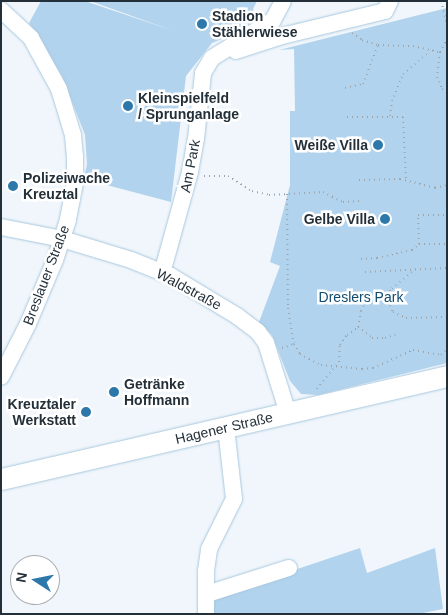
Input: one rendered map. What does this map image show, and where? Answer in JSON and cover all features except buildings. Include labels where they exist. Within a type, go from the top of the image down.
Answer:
[{"type":"main road","name":"Hagener Straße","points":[[1,479],[447,376]]},
{"type":"street","points":[[212,58],[273,20],[283,1]]},
{"type":"street","points":[[212,58],[282,36],[385,11],[390,1]]},
{"type":"street","name":"Breslauer Straße","points":[[1,10],[30,38],[59,89],[73,135],[75,183],[62,239],[32,314],[1,377]]},
{"type":"street","name":"Am Park","points":[[162,273],[190,172],[196,139],[203,73],[212,58]]},
{"type":"street","name":"Waldstraße","points":[[1,228],[62,239],[162,273],[237,316],[258,332],[271,352],[288,413]]},
{"type":"street","points":[[206,614],[206,570],[209,549],[234,499],[226,428]]},
{"type":"street","points":[[207,594],[289,568]]},
{"type":"path","points":[[441,1],[447,24]]},
{"type":"path","points":[[343,22],[354,35],[378,45],[413,46],[430,52],[440,52]]},
{"type":"path","points":[[447,39],[440,52],[437,76],[442,89],[447,93]]},
{"type":"path","points":[[345,88],[363,84],[378,45]]},
{"type":"path","points":[[390,117],[392,101],[403,74],[430,52]]},
{"type":"path","points":[[347,117],[403,117],[406,180]]},
{"type":"path","points":[[190,172],[204,176],[228,176],[252,191],[269,195],[323,192],[343,202],[359,201]]},
{"type":"path","points":[[359,180],[406,180],[435,188],[447,186]]},
{"type":"path","points":[[287,194],[288,308],[294,344],[300,354],[312,362],[336,366],[373,368],[413,350],[441,355],[447,349]]},
{"type":"path","points":[[419,244],[418,215],[447,215]]},
{"type":"path","points":[[362,259],[377,258],[412,250],[419,244],[447,244]]},
{"type":"path","points":[[364,272],[447,268]]},
{"type":"path","points":[[416,269],[390,290],[388,301],[393,312],[406,318],[447,317]]},
{"type":"path","points":[[313,407],[318,388],[339,362],[340,345],[347,335],[358,327],[361,311],[369,294]]},
{"type":"path","points":[[358,327],[372,338],[385,338],[397,334]]},
{"type":"green space","name":"Kleinspielfeld / Sprunganlage","points":[[41,1],[85,1],[174,31],[90,1],[257,1],[253,9],[258,16],[241,31],[212,43],[186,76],[171,202],[84,179],[87,164],[85,135],[62,76],[29,23]]},
{"type":"green space","name":"Dreslers Park","points":[[447,8],[447,363],[318,395],[301,394],[290,381],[272,335],[259,322],[280,266],[270,262],[290,185],[290,111],[295,111],[294,49],[279,50]]},
{"type":"green space","points":[[360,548],[367,573],[435,548],[443,609],[418,614],[206,614],[214,597]]},
{"type":"place","name":"Stadion Stählerwiese","points":[[202,24]]},
{"type":"place","name":"Kleinspielfeld / Sprunganlage","points":[[128,106]]},
{"type":"place","name":"Weiße Villa","points":[[378,145]]},
{"type":"place","name":"Polizeiwache Kreuztal","points":[[13,186]]},
{"type":"place","name":"Gelbe Villa","points":[[385,219]]},
{"type":"place","name":"Getränke Hoffmann","points":[[114,392]]},
{"type":"place","name":"Kreuztaler Werkstatt","points":[[86,412]]}]
